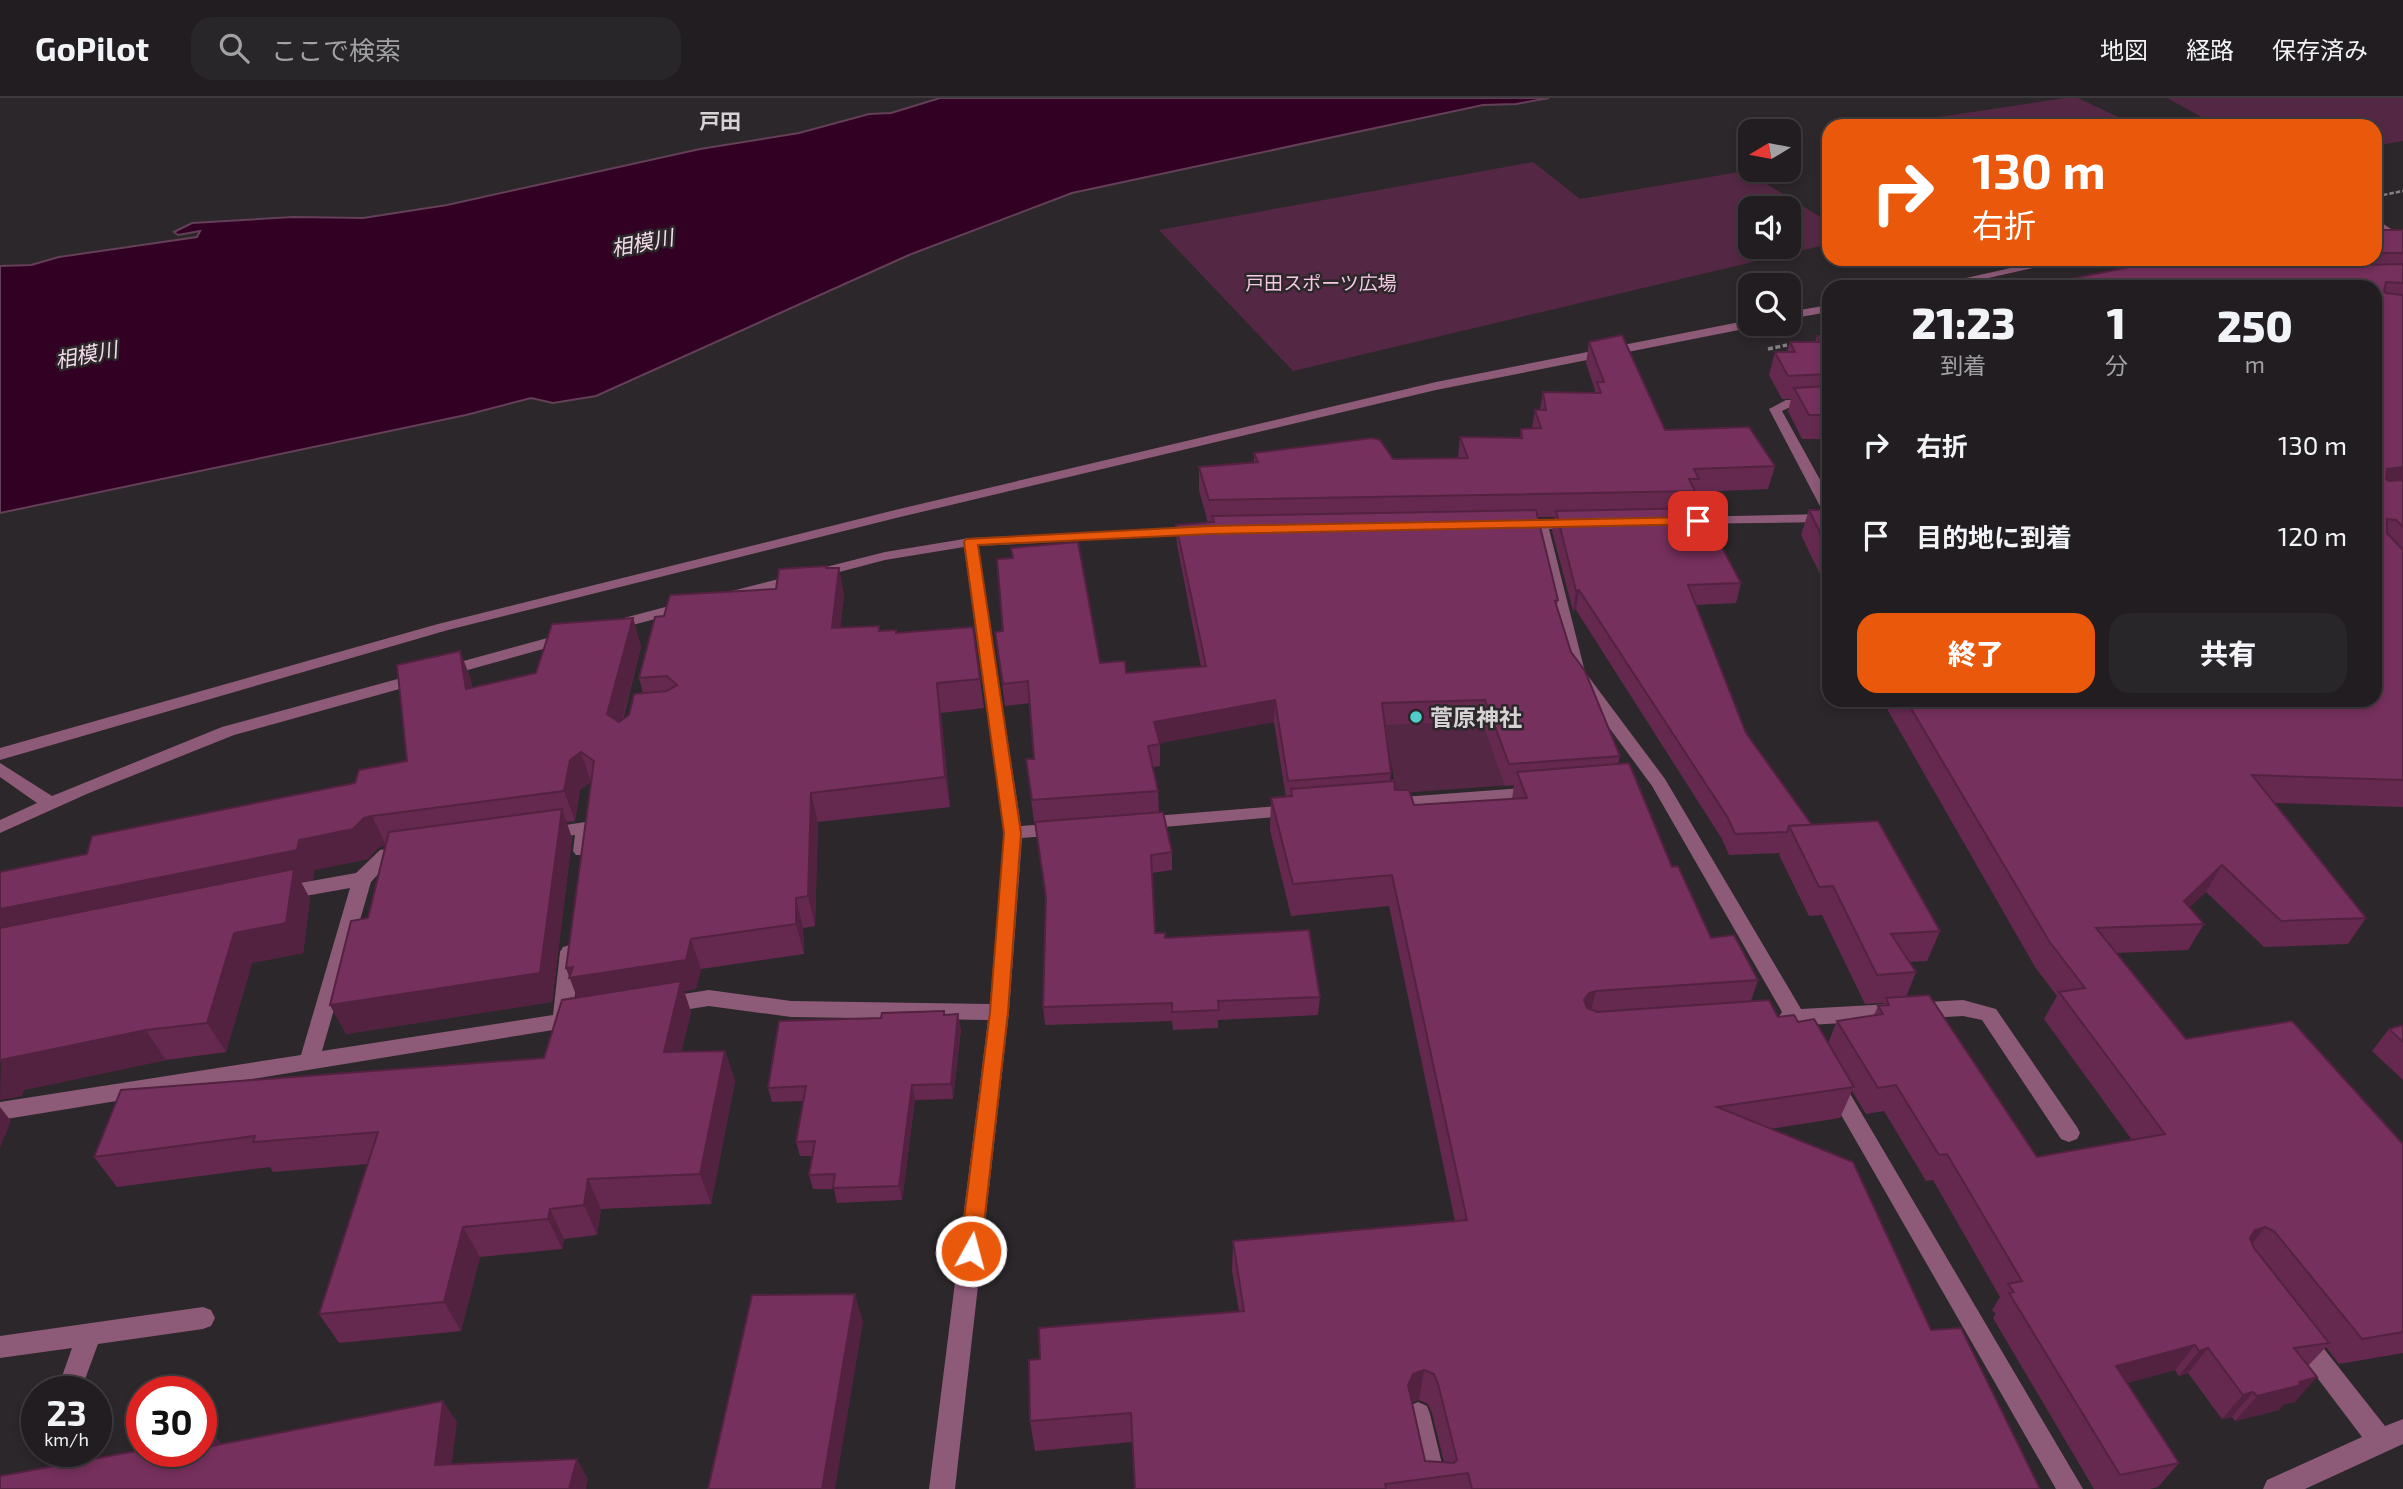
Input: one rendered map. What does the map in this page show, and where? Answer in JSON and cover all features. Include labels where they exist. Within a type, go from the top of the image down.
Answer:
[{"type":"street","points":[[2382,228],[2403,242]]},
{"type":"street","points":[[1966,280],[2033,266]]},
{"type":"street","points":[[1801,313],[1822,309]]},
{"type":"street","points":[[0,754],[443,627],[895,514],[1411,392],[1738,326]]},
{"type":"street","points":[[1822,403],[1786,404],[1775,408],[1822,497]]},
{"type":"street","points":[[1664,522],[1822,518]]},
{"type":"street","points":[[1500,525],[1596,523]]},
{"type":"street","points":[[1541,524],[1577,673],[1659,783],[2070,1489]]},
{"type":"street","points":[[0,827],[228,731],[590,632],[659,620],[706,602],[885,556],[970,542],[1210,530]]},
{"type":"street","points":[[942,1489],[999,1012],[1013,833],[970,542]]},
{"type":"street","points":[[0,769],[51,804]]},
{"type":"street","points":[[1632,785],[1659,783]]},
{"type":"street","points":[[1370,805],[1549,792]]},
{"type":"street","points":[[1123,824],[1315,810]]},
{"type":"street","points":[[532,835],[586,822],[580,870]]},
{"type":"street","points":[[1013,833],[1081,827]]},
{"type":"street","points":[[309,1062],[362,878],[386,854],[426,849]]},
{"type":"street","points":[[267,897],[362,878]]},
{"type":"street","points":[[562,1022],[572,939]]},
{"type":"street","points":[[642,1009],[709,998],[790,1009],[999,1012]]},
{"type":"street","points":[[1768,1020],[1963,1008],[1989,1014],[2068,1133]]},
{"type":"street","points":[[0,1111],[602,1015]]},
{"type":"street","points":[[0,1347],[203,1318]]},
{"type":"street","points":[[2276,1489],[2392,1436],[2287,1320]]},
{"type":"street","points":[[74,1376],[89,1335]]},
{"type":"street","points":[[1418,1414],[1435,1489]]},
{"type":"path","points":[[2382,195],[2403,191]]},
{"type":"path","points":[[2170,267],[2175,266]]},
{"type":"path","points":[[1766,350],[1791,344]]},
{"type":"green space","points":[[2078,98],[2122,119],[1926,119]]},
{"type":"green space","points":[[2167,98],[2403,98],[2403,141],[2382,145],[2382,119],[2205,119]]},
{"type":"green space","name":"戸田スポーツ広場","points":[[1533,162],[1580,199],[1738,172],[1738,182],[1763,182],[1786,196],[1738,196],[1738,259],[1766,259],[1293,371],[1159,230]]},
{"type":"green space","name":"戸田スポーツ広場","points":[[1801,205],[1822,218],[1822,246],[1801,251]]},
{"type":"green space","points":[[1502,662],[1554,782],[1345,797],[1343,782],[1394,779],[1382,712]]},
{"type":"water","name":"相模川","points":[[940,98],[1549,98],[1516,104],[1483,105],[1072,193],[909,255],[596,396],[553,403],[531,398],[466,415],[0,513],[0,266],[31,265],[59,257],[197,237],[200,231],[178,235],[174,232],[192,223],[293,217],[363,218],[447,205],[700,149],[799,133],[869,114],[891,113]]},
{"type":"building","points":[[2382,230],[2403,230],[2403,253],[2382,253]]},
{"type":"building","points":[[2403,264],[2403,283],[2386,282],[2384,291],[2403,295],[2403,467],[2387,469],[2386,479],[2403,480],[2403,527],[2396,520],[2387,519],[2387,533],[2403,550],[2403,780],[2252,775],[2366,918],[2281,921],[2222,865],[2184,901],[2204,924],[2096,928],[2186,1039],[2292,1021],[2403,1144],[2403,1332],[2362,1339],[2274,1231],[2265,1227],[2255,1230],[2250,1238],[2254,1248],[2329,1343],[2294,1348],[2317,1377],[2299,1382],[2301,1385],[2257,1396],[2253,1392],[2243,1395],[2208,1348],[2199,1351],[2195,1345],[2116,1366],[2179,1463],[2120,1475],[2009,1293],[2014,1292],[2008,1284],[2022,1281],[1947,1154],[1939,1155],[1896,1085],[1878,1088],[1837,1021],[1883,1014],[1878,1006],[1889,1005],[1886,998],[1929,995],[2037,1157],[2165,1134],[2059,992],[2085,988],[2049,941],[1910,707],[2382,707],[2382,280],[2066,280],[2129,267]]},
{"type":"building","points":[[1622,335],[1665,430],[1749,427],[1775,466],[1694,469],[1699,479],[1689,479],[1695,491],[1209,500],[1199,467],[1258,462],[1254,453],[1372,438],[1380,440],[1393,459],[1468,458],[1460,437],[1522,438],[1521,429],[1541,428],[1535,410],[1546,410],[1543,392],[1601,393],[1597,382],[1604,382],[1589,342]]},
{"type":"building","points":[[1817,336],[1822,336],[1822,374],[1788,376],[1775,352],[1795,352],[1790,342],[1820,342]]},
{"type":"building","points":[[1822,386],[1822,415],[1809,415],[1794,388]]},
{"type":"building","points":[[1701,508],[1741,583],[1688,585],[1746,733],[1812,825],[1789,826],[1787,832],[1735,834],[1728,818],[1579,590],[1576,591],[1556,511]]},
{"type":"building","points":[[1536,510],[1558,600],[1555,601],[1571,652],[1585,671],[1620,756],[1509,764],[1485,700],[1382,703],[1391,773],[1288,781],[1275,700],[1154,722],[1160,744],[1148,746],[1158,791],[1032,800],[1026,759],[1034,759],[1028,681],[1003,684],[995,632],[1003,631],[997,559],[1013,558],[1011,548],[1078,542],[1100,663],[1125,661],[1126,673],[1206,666],[1176,525],[1214,522],[1212,516]]},
{"type":"building","points":[[1809,510],[1822,510],[1822,537]]},
{"type":"building","points":[[826,566],[839,568],[832,628],[879,626],[879,631],[896,630],[896,633],[973,627],[980,679],[937,683],[945,777],[811,793],[808,896],[796,898],[796,924],[691,939],[686,960],[569,978],[573,967],[566,968],[594,761],[581,752],[570,760],[564,791],[372,816],[364,818],[353,829],[299,840],[297,850],[0,909],[0,872],[87,854],[92,836],[355,783],[359,770],[407,761],[397,665],[460,651],[466,689],[536,673],[552,624],[633,618],[607,714],[619,722],[629,715],[634,694],[667,691],[677,685],[667,676],[639,678],[655,617],[664,616],[670,595],[776,589],[779,569]]},
{"type":"building","points":[[1629,763],[1672,867],[1678,866],[1711,938],[1734,935],[1758,980],[1596,991],[1589,993],[1584,1000],[1587,1008],[1597,1012],[1769,1000],[1778,1017],[1794,1015],[1798,1022],[1814,1019],[1854,1087],[1717,1107],[1853,1162],[1931,1330],[1961,1328],[2040,1489],[1472,1489],[1468,1473],[1385,1484],[1386,1489],[1135,1489],[1131,1413],[1030,1421],[1029,1360],[1040,1359],[1039,1328],[1244,1311],[1233,1241],[1467,1220],[1392,875],[1293,884],[1271,798],[1292,796],[1291,789],[1394,781],[1395,790],[1409,790],[1414,805],[1527,798],[1517,772]],"holes":[[[1424,1370],[1434,1374],[1457,1460],[1454,1463],[1425,1461],[1408,1385],[1413,1374]]]},
{"type":"building","points":[[562,809],[540,973],[330,1005],[351,921],[368,918],[389,832]]},
{"type":"building","points":[[1163,812],[1172,852],[1151,855],[1155,933],[1165,933],[1165,938],[1309,930],[1320,997],[1218,1001],[1219,1010],[1172,1012],[1172,1003],[1043,1007],[1046,897],[1035,822]]},
{"type":"building","points":[[1878,821],[1940,931],[1891,934],[1916,972],[1877,975],[1833,886],[1819,887],[1789,826]]},
{"type":"building","points":[[294,869],[286,923],[234,933],[207,1023],[146,1030],[0,1062],[0,928]]},
{"type":"building","points":[[681,981],[664,1052],[725,1051],[700,1174],[588,1179],[584,1205],[550,1209],[548,1219],[463,1227],[444,1302],[319,1314],[378,1132],[253,1142],[255,1136],[94,1157],[121,1090],[544,1058],[562,1000]]},
{"type":"building","points":[[944,1011],[944,1015],[958,1014],[951,1084],[912,1085],[899,1186],[833,1188],[835,1174],[809,1175],[815,1141],[796,1142],[806,1086],[768,1088],[779,1021],[881,1018],[882,1013]]},
{"type":"building","points":[[2403,1025],[2403,1042],[2389,1029]]},
{"type":"building","points":[[855,1294],[822,1489],[708,1489],[752,1295]]},
{"type":"building","points":[[443,1401],[435,1465],[577,1459],[569,1489],[0,1489],[0,1476],[49,1467],[112,1467],[112,1455],[126,1453],[126,1467],[217,1467],[217,1445]]},
{"type":"place","name":"菅原神社","points":[[1416,717]]},
{"type":"district","name":"戸田","points":[[720,120]]},
{"type":"route","points":[[971,1251],[999,1012],[1013,833],[970,542],[1210,530],[1698,521]]}]
